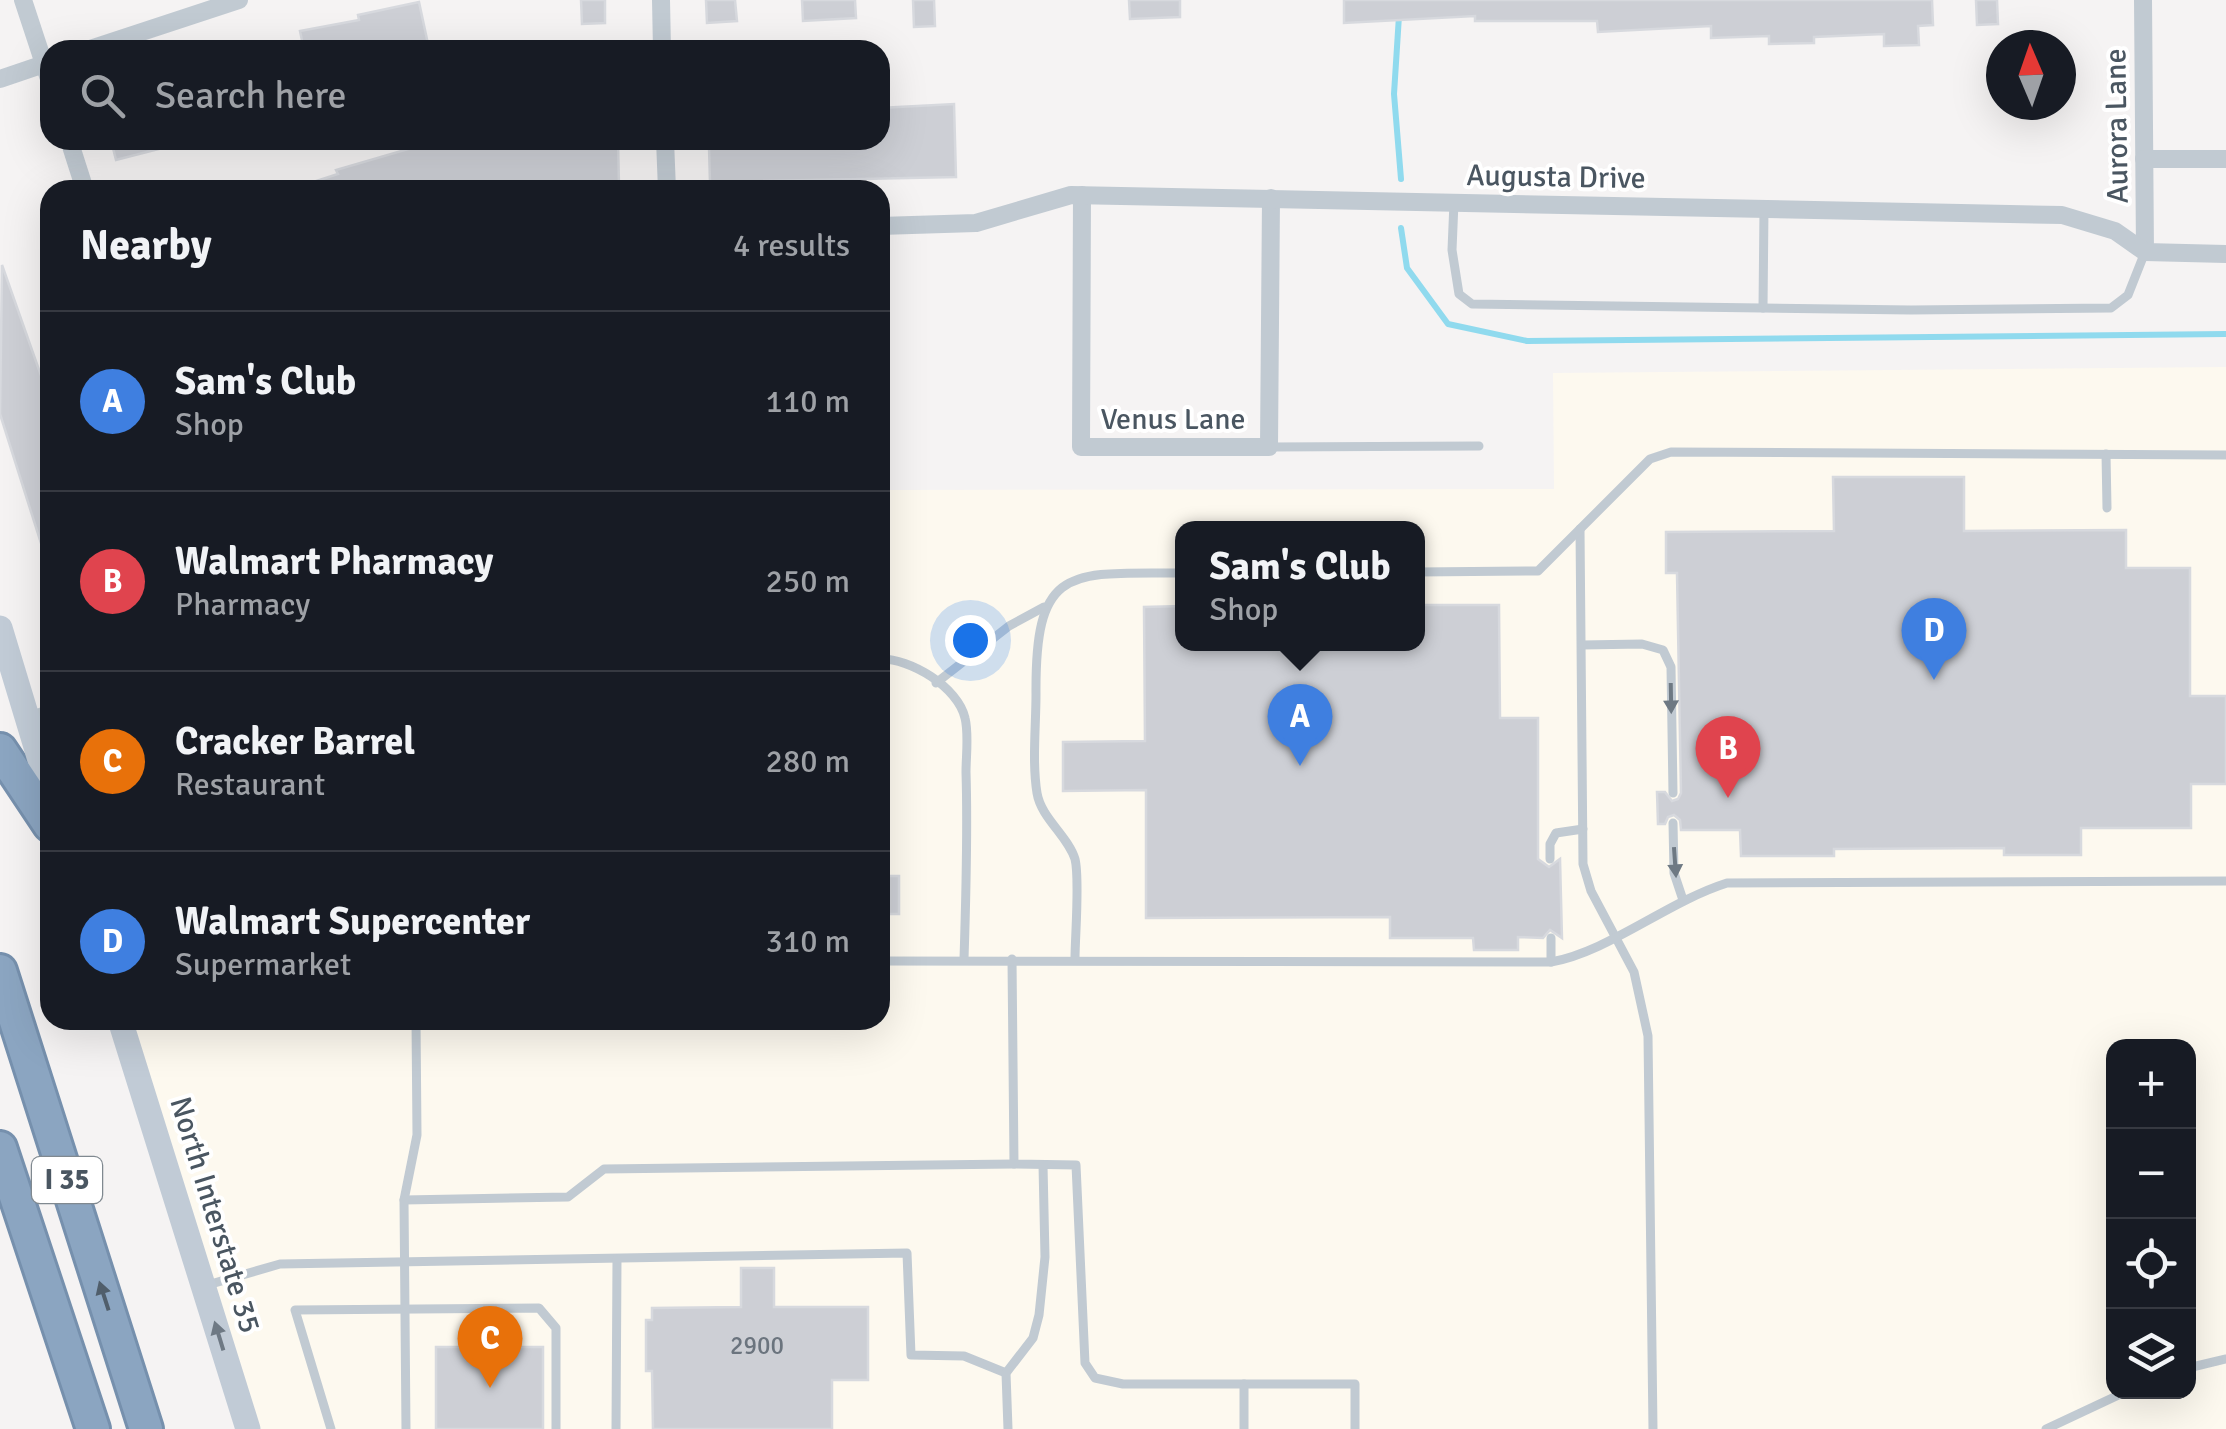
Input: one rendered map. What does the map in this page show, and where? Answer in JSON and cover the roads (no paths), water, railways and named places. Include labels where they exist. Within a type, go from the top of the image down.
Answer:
[{"type":"highway","points":[[0,750],[40,810]]},
{"type":"highway","name":"I 35","points":[[0,971],[146,1429]]},
{"type":"highway","name":"I 35","points":[[0,1148],[93,1429]]},
{"type":"main road","points":[[0,628],[38,712]]},
{"type":"main road","name":"North Interstate 35","points":[[128,1030],[248,1429]]},
{"type":"street","points":[[23,0],[40,47]]},
{"type":"street","points":[[117,40],[240,0]]},
{"type":"street","points":[[660,0],[662,40]]},
{"type":"street","name":"Aurora Lane","points":[[2143,0],[2145,252]]},
{"type":"street","points":[[0,79],[40,71]]},
{"type":"street","points":[[72,150],[82,180]]},
{"type":"street","points":[[666,150],[667,180]]},
{"type":"street","points":[[2144,159],[2226,159]]},
{"type":"street","name":"Augusta Drive","points":[[890,226],[976,223],[1050,200],[1082,195],[1271,198],[2062,215],[2114,232],[2145,252],[2226,254]]},
{"type":"street","name":"Venus Lane","points":[[1082,195],[1081,447],[1269,447],[1271,198]]},
{"type":"lane","points":[[1454,202],[1452,250],[1459,294],[1472,304],[2111,308],[2128,295],[2145,252]]},
{"type":"lane","points":[[1763,308],[1764,209]]},
{"type":"lane","points":[[1269,447],[1479,446]]},
{"type":"lane","points":[[1425,572],[1538,571],[1650,459],[1671,452],[2226,455]]},
{"type":"lane","points":[[2106,454],[2107,508]]},
{"type":"lane","points":[[1580,529],[1583,864],[1591,891],[1634,972],[1648,1036],[1653,1429]]},
{"type":"lane","points":[[1075,959],[1075,858],[1036,793],[1036,644],[1051,597],[1070,583],[1093,574],[1175,573]]},
{"type":"lane","points":[[936,682],[1009,626],[1047,606]]},
{"type":"lane","points":[[1582,645],[1653,645],[1664,650],[1670,667],[1673,792]]},
{"type":"lane","points":[[890,658],[918,669],[936,682],[952,696],[965,716],[968,834],[964,959]]},
{"type":"lane","points":[[1673,824],[1674,873],[1683,900]]},
{"type":"lane","points":[[1550,859],[1550,844],[1556,834],[1583,829]]},
{"type":"lane","points":[[890,961],[1551,962],[1576,958],[1683,900],[1727,883],[2226,881]]},
{"type":"lane","points":[[1551,938],[1551,962]]},
{"type":"lane","points":[[1012,959],[1014,1164]]},
{"type":"lane","points":[[406,1429],[404,1200],[417,1135],[416,1030]]},
{"type":"lane","points":[[1008,1429],[1006,1374],[1038,1324],[1044,1257],[1042,1165]]},
{"type":"lane","points":[[404,1200],[568,1197],[604,1169],[1076,1165],[1085,1363],[1096,1378],[1124,1384],[1355,1384],[1354,1429]]},
{"type":"lane","points":[[204,1286],[280,1264],[907,1253],[911,1355],[964,1356],[1006,1374]]},
{"type":"lane","points":[[616,1429],[617,1259]]},
{"type":"lane","points":[[332,1429],[296,1310],[539,1308],[556,1328],[556,1429]]},
{"type":"lane","points":[[2196,1366],[2226,1359]]},
{"type":"lane","points":[[1244,1384],[1244,1429]]},
{"type":"lane","points":[[2046,1429],[2110,1399]]},
{"type":"waterway","points":[[1400,0],[1394,94],[1401,179]]},
{"type":"waterway","points":[[1401,228],[1407,268],[1448,324],[1527,341],[2226,334]]},
{"type":"place","name":"Walmart Supercenter","points":[[1934,680]]},
{"type":"place","name":"Sam's Club","points":[[1300,766]]},
{"type":"place","name":"Walmart Pharmacy","points":[[1728,798]]},
{"type":"place","name":"Cracker Barrel","points":[[490,1388]]}]
